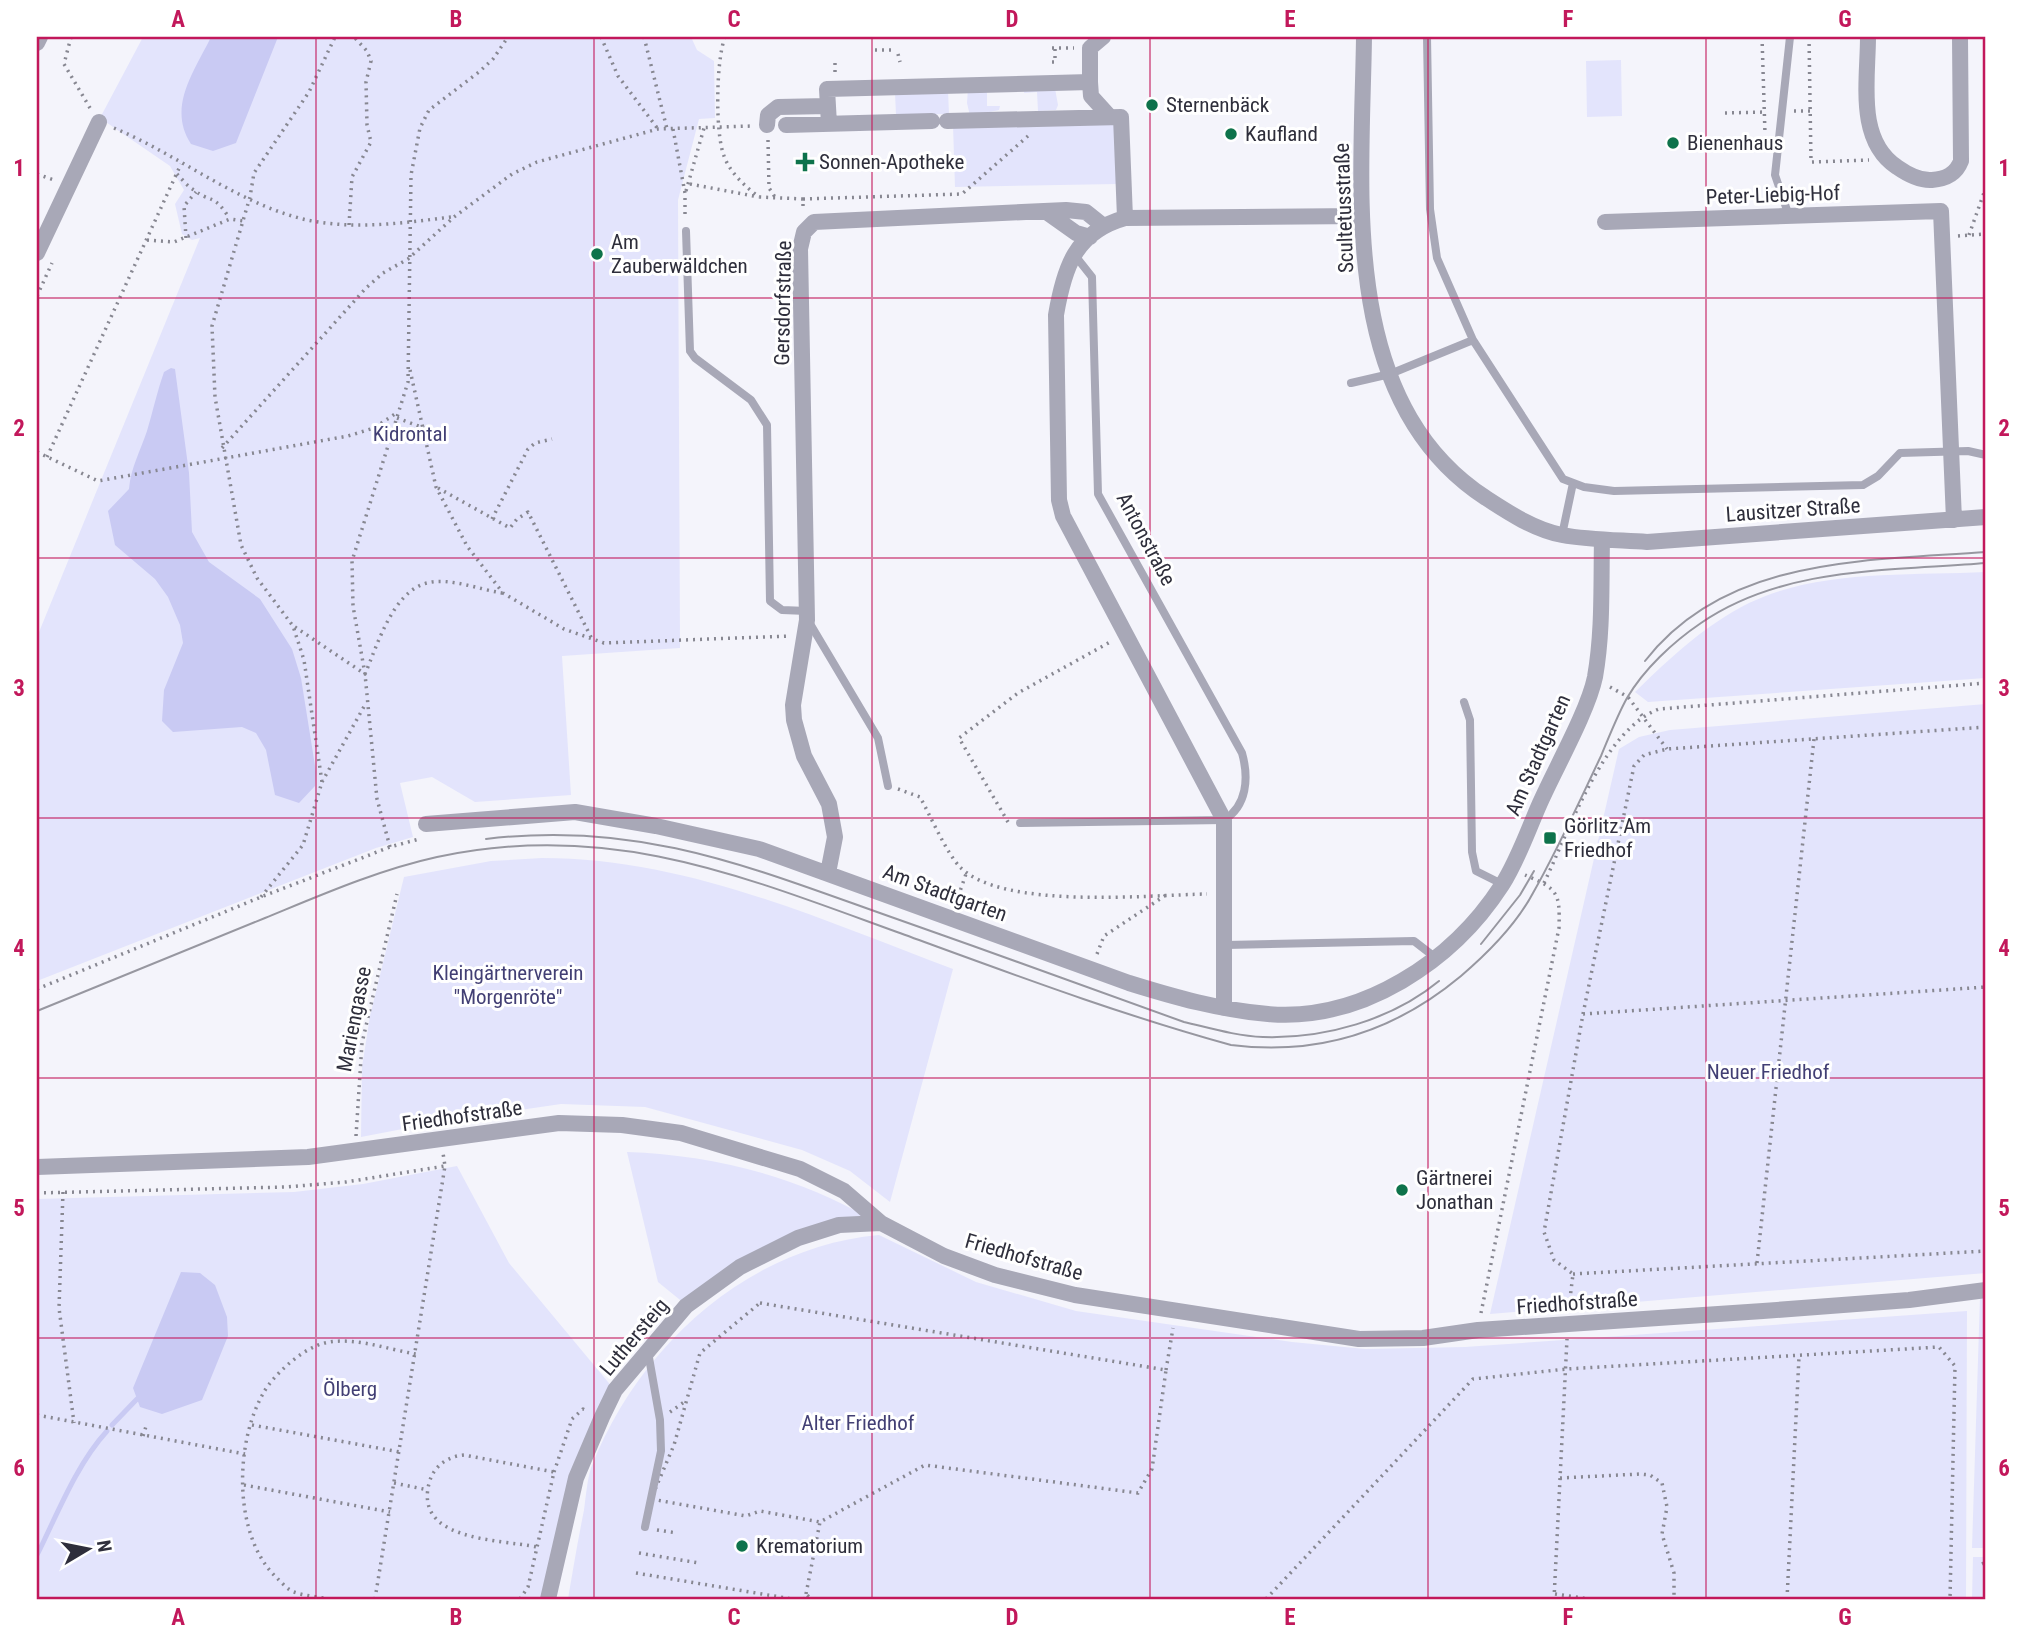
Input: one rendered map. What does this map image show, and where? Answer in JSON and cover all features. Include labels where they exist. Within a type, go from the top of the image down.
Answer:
[{"type":"street","points":[[37,43],[40,37]]},
{"type":"street","points":[[1102,37],[1090,48],[1091,96],[1110,117]]},
{"type":"street","name":"Scultetusstraße","points":[[1364,37],[1362,216],[1369,298],[1390,374],[1416,427],[1449,470],[1505,511],[1543,530],[1602,540]]},
{"type":"street","points":[[1868,37],[1870,135],[1885,160],[1920,179],[1940,180],[1953,174],[1961,161],[1960,37]]},
{"type":"street","points":[[828,124],[827,89],[1090,82]]},
{"type":"street","points":[[767,125],[768,114],[774,108],[828,106]]},
{"type":"street","points":[[786,125],[1121,117],[1125,218]]},
{"type":"street","points":[[37,253],[99,122]]},
{"type":"street","points":[[1940,180],[1954,520]]},
{"type":"street","points":[[1045,211],[1076,233],[1090,237]]},
{"type":"street","name":"Gersdorfstraße","points":[[828,873],[835,837],[829,804],[804,756],[794,720],[793,705],[806,622],[800,249],[809,227],[1045,211],[1086,212],[1101,224]]},
{"type":"street","name":"Peter-Liebig-Hof","points":[[1605,222],[1941,212]]},
{"type":"street","points":[[1224,1008],[1224,820],[1063,516],[1059,500],[1056,315],[1066,267],[1073,254],[1101,224],[1125,218],[1362,216]]},
{"type":"street","name":"Lausitzer Straße","points":[[1602,540],[1647,542],[1986,517]]},
{"type":"street","name":"Am Stadtgarten","points":[[426,824],[575,812],[656,826],[759,849],[1091,969],[1186,1000],[1224,1008],[1297,1014],[1339,1006],[1392,987],[1418,973],[1472,926],[1502,884],[1594,680],[1601,629],[1602,540]]},
{"type":"street","name":"Friedhofstraße","points":[[37,1167],[264,1160],[358,1152],[559,1123],[622,1125],[681,1133],[800,1169],[844,1191],[881,1223],[944,1256],[995,1276],[1075,1295],[1359,1339],[1423,1338],[1478,1330],[1882,1302],[1986,1290]]},
{"type":"street","name":"Luthersteig","points":[[548,1599],[576,1478],[602,1417],[615,1390],[687,1306],[740,1266],[798,1238],[839,1225],[881,1223]]},
{"type":"lane","points":[[1427,37],[1432,221],[1437,258],[1473,340],[1548,460],[1563,479],[1614,491],[1863,485],[1878,476],[1900,453],[1950,451],[1986,455]]},
{"type":"lane","points":[[1788,216],[1775,175],[1790,37]]},
{"type":"lane","points":[[686,231],[690,351],[695,358],[751,400],[767,425],[770,601],[806,622]]},
{"type":"lane","name":"Antonstraße","points":[[1073,254],[1092,277],[1098,494],[1242,753],[1242,804],[1224,820]]},
{"type":"lane","points":[[1351,383],[1390,374],[1473,340]]},
{"type":"lane","points":[[1562,535],[1573,483]]},
{"type":"lane","name":"Gersdorfstraße","points":[[806,622],[878,738],[888,786]]},
{"type":"lane","points":[[1464,702],[1470,720],[1472,852],[1476,871],[1502,884]]},
{"type":"lane","points":[[1020,822],[1224,820]]},
{"type":"lane","points":[[1226,945],[1414,942],[1436,958]]},
{"type":"lane","points":[[645,1527],[661,1451],[660,1420],[648,1352]]},
{"type":"path","points":[[71,37],[64,65],[99,122],[150,143],[181,164],[277,210],[307,219],[349,225],[454,217]]},
{"type":"path","points":[[321,782],[304,660],[293,626],[257,578],[241,545],[215,397],[212,326],[250,197],[254,173],[309,92],[335,37]]},
{"type":"path","points":[[349,225],[352,177],[371,142],[367,125],[366,82],[371,61],[367,51],[354,37]]},
{"type":"path","points":[[390,847],[377,799],[365,674],[353,606],[352,561],[397,418],[409,369],[408,259],[414,151],[429,110],[479,72],[493,59],[508,37]]},
{"type":"path","points":[[601,37],[618,76],[658,129]]},
{"type":"path","points":[[644,37],[667,129]]},
{"type":"path","points":[[725,37],[719,67],[722,154],[727,164],[760,197]]},
{"type":"path","points":[[1762,37],[1765,138]]},
{"type":"path","points":[[1809,37],[1811,162],[1885,160]]},
{"type":"path","points":[[1052,62],[1055,62],[1055,48]]},
{"type":"path","points":[[875,50],[892,50]]},
{"type":"path","points":[[690,184],[760,197],[803,199],[962,194],[1048,119]]},
{"type":"path","points":[[767,125],[769,188],[776,198]]},
{"type":"path","points":[[222,448],[366,288],[383,273],[408,259],[454,217],[512,174],[537,163],[658,129],[746,126]]},
{"type":"path","points":[[673,128],[685,193],[686,231]]},
{"type":"path","points":[[685,193],[690,184],[704,128]]},
{"type":"path","points":[[47,457],[181,164]]},
{"type":"path","points":[[177,173],[196,192],[215,200],[230,219]]},
{"type":"path","points":[[1969,235],[1986,187]]},
{"type":"path","points":[[186,238],[184,206],[196,192]]},
{"type":"path","points":[[803,199],[809,227]]},
{"type":"path","points":[[146,240],[174,242],[230,219],[243,221]]},
{"type":"path","points":[[1942,237],[1986,234]]},
{"type":"path","points":[[409,369],[425,429],[436,487],[467,546],[503,593]]},
{"type":"path","points":[[37,453],[98,481],[366,431],[399,411]]},
{"type":"path","points":[[397,418],[425,429]]},
{"type":"path","points":[[492,519],[528,449],[535,443],[552,439]]},
{"type":"path","points":[[436,487],[510,528],[528,512],[594,642]]},
{"type":"path","points":[[365,674],[387,619],[412,592],[427,583],[449,583],[503,593],[564,629],[594,642],[806,622]]},
{"type":"path","points":[[293,626],[365,674]]},
{"type":"path","points":[[1020,822],[1008,822],[959,738],[1018,693],[1126,633]]},
{"type":"path","points":[[1594,680],[1628,697],[1667,749]]},
{"type":"path","points":[[1478,1330],[1559,928],[1556,892],[1544,883],[1605,757],[1642,715],[1659,709],[1986,683]]},
{"type":"path","points":[[261,897],[303,845],[321,782],[367,701]]},
{"type":"path","points":[[1986,727],[1667,749],[1644,755],[1634,766],[1583,1014],[1544,1232],[1554,1260],[1573,1274],[1986,1251]]},
{"type":"path","points":[[1757,1264],[1814,739]]},
{"type":"path","points":[[888,786],[920,797],[960,867],[983,881],[1035,896],[1226,894]]},
{"type":"path","points":[[37,989],[261,897],[390,847],[426,838],[426,824]]},
{"type":"path","points":[[951,918],[967,871]]},
{"type":"path","name":"Mariengasse","points":[[358,1152],[356,1118],[362,1043],[397,894]]},
{"type":"path","points":[[1091,969],[1104,936],[1167,894]]},
{"type":"path","points":[[1583,1014],[1986,987]]},
{"type":"path","points":[[375,1599],[445,1166],[442,1141]]},
{"type":"path","points":[[37,1193],[286,1187],[445,1166]]},
{"type":"path","points":[[63,1192],[59,1308],[74,1423]]},
{"type":"path","points":[[1554,1599],[1567,1324],[1573,1274]]},
{"type":"path","points":[[1166,1370],[760,1303],[700,1353],[674,1445],[651,1499],[746,1516],[760,1511],[820,1522],[925,1465],[1138,1493],[1152,1469],[1176,1312]]},
{"type":"path","points":[[330,1599],[292,1592],[268,1570],[254,1546],[244,1518],[243,1485],[252,1425],[264,1391],[290,1364],[315,1346],[341,1340],[416,1354]]},
{"type":"path","points":[[1266,1599],[1473,1379],[1566,1369],[1939,1347],[1955,1366],[1950,1599]]},
{"type":"path","points":[[1787,1599],[1799,1356]]},
{"type":"path","points":[[520,1599],[528,1587],[554,1472],[572,1419],[583,1409],[602,1417]]},
{"type":"path","points":[[37,1415],[246,1454]]},
{"type":"path","points":[[143,1436],[147,1423]]},
{"type":"path","points":[[252,1425],[400,1452]]},
{"type":"path","points":[[537,1546],[443,1527],[432,1514],[428,1490],[434,1471],[457,1456],[554,1472]]},
{"type":"path","points":[[1560,1478],[1640,1474],[1650,1475],[1662,1483],[1667,1507],[1662,1534],[1674,1573],[1674,1599]]},
{"type":"path","points":[[394,1483],[428,1490]]},
{"type":"path","points":[[243,1485],[390,1511]]},
{"type":"path","points":[[805,1599],[820,1522]]},
{"type":"path","points":[[645,1527],[677,1533]]},
{"type":"path","points":[[639,1553],[699,1563]]},
{"type":"path","points":[[636,1573],[792,1599]]},
{"type":"path","points":[[806,1594],[811,1599]]},
{"type":"path","points":[[1555,1594],[1589,1599]]},
{"type":"green space","name":"Kidrontal","points":[[143,37],[691,37],[697,50],[714,61],[715,118],[699,119],[678,200],[680,648],[562,656],[571,795],[475,802],[432,777],[400,783],[413,837],[376,848],[37,981],[37,637],[200,238],[192,240],[182,234],[175,204],[184,190],[170,166],[100,118]]},
{"type":"green space","points":[[1621,60],[1622,116],[1587,117],[1586,61]]},
{"type":"green space","points":[[1054,83],[1058,105],[1056,110],[1038,111],[1037,92],[1024,93],[1025,89]]},
{"type":"green space","points":[[987,87],[987,106],[1000,106],[999,110],[970,116],[968,89]]},
{"type":"green space","points":[[948,91],[949,114],[896,115],[895,93]]},
{"type":"green space","points":[[1112,122],[1117,127],[1117,184],[955,187],[953,125]]},
{"type":"green space","points":[[1986,572],[1986,678],[1648,702],[1635,692],[1675,655],[1718,621],[1749,603],[1776,592],[1805,584],[1865,576]]},
{"type":"green space","name":"Neuer Friedhof","points":[[1986,704],[1986,1273],[1490,1314],[1619,749],[1639,737],[1670,730]]},
{"type":"green space","name":"Kleingärtnerverein \"Morgenröte\"","points":[[542,858],[649,868],[700,880],[802,912],[953,969],[890,1202],[850,1171],[802,1150],[645,1107],[561,1104],[444,1121],[361,1137],[362,1067],[370,1016],[404,877],[491,861]]},
{"type":"green space","points":[[627,1152],[691,1158],[753,1170],[813,1191],[871,1219],[839,1221],[685,1304],[658,1282]]},
{"type":"green space","name":"Ölberg","points":[[457,1166],[509,1263],[613,1388],[545,1599],[37,1599],[37,1199],[294,1192],[363,1184]]},
{"type":"green space","name":"Alter Friedhof","points":[[879,1235],[976,1282],[1076,1311],[1292,1342],[1365,1349],[1465,1347],[1967,1311],[1966,1599],[568,1599],[591,1468],[611,1424],[637,1382],[668,1344],[703,1311],[742,1282],[785,1259],[831,1243]]},
{"type":"green space","points":[[1986,1296],[1986,1548],[1972,1548],[1980,1297]]},
{"type":"green space","points":[[1973,1557],[1986,1557],[1986,1599],[1972,1599]]},
{"type":"water","points":[[211,37],[278,37],[236,143],[213,151],[191,144],[184,130],[182,117],[182,103],[191,76]]},
{"type":"water","points":[[175,369],[189,473],[192,532],[209,562],[260,599],[292,649],[301,678],[316,772],[315,786],[299,803],[275,795],[266,750],[256,733],[242,727],[173,732],[162,721],[164,690],[183,643],[180,625],[168,597],[155,579],[115,545],[108,511],[129,489],[164,372]]},
{"type":"water","points":[[181,1272],[200,1273],[215,1285],[227,1317],[228,1336],[202,1400],[162,1414],[140,1407],[133,1388]]},
{"type":"waterway","points":[[112,1425],[137,1399]]},
{"type":"waterway","points":[[37,1555],[86,1459],[107,1431]]},
{"type":"tram line","points":[[1645,661],[1678,627],[1716,601],[1757,583],[1801,570],[1847,563],[1986,552]]},
{"type":"tram line","points":[[37,1011],[328,892],[393,869],[437,857],[499,847],[559,845],[616,849],[727,873],[1105,1006],[1231,1045],[1294,1047],[1324,1043],[1354,1036],[1409,1012],[1461,976],[1501,938],[1526,905],[1551,860],[1627,698],[1651,667],[1690,630],[1733,604],[1802,581],[1876,570],[1986,563]]},
{"type":"tram line","points":[[486,839],[542,835],[595,836],[646,842],[695,853],[792,882],[1184,1022],[1243,1035],[1310,1035],[1356,1024],[1400,1006],[1439,981]]},
{"type":"tram line","points":[[1481,944],[1520,895],[1534,871]]},
{"type":"place","name":"Sternenbäck","points":[[1152,105]]},
{"type":"place","name":"Kaufland","points":[[1231,134]]},
{"type":"place","name":"Bienenhaus","points":[[1673,143]]},
{"type":"place","name":"Sonnen-Apotheke","points":[[805,162]]},
{"type":"place","name":"Am Zauberwäldchen","points":[[597,254]]},
{"type":"place","name":"Görlitz Am Friedhof","points":[[1550,838]]},
{"type":"place","name":"Gärtnerei Jonathan","points":[[1402,1190]]},
{"type":"place","name":"Krematorium","points":[[742,1546]]}]
